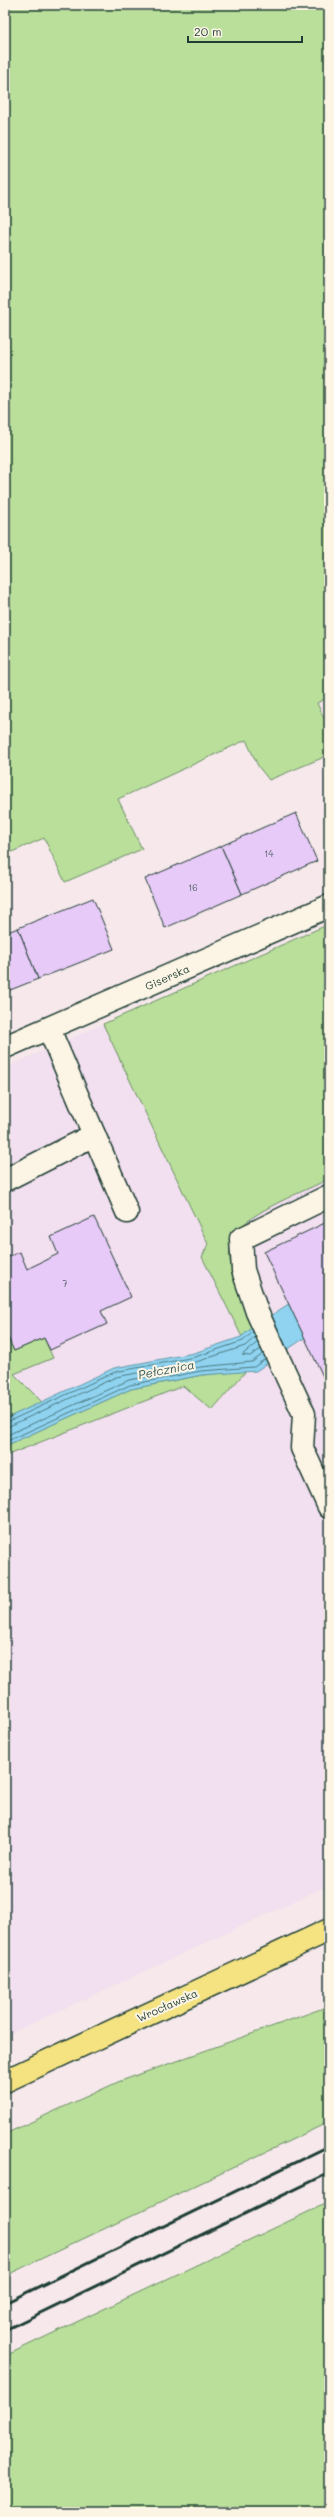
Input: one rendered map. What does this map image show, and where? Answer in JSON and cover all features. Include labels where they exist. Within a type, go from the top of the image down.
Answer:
[{"type":"main road","name":"Wrocławska","points":[[5,2081],[329,1930]]},
{"type":"street","name":"Giserska","points":[[5,1048],[329,906]]},
{"type":"street","points":[[49,1029],[127,1212]]},
{"type":"street","points":[[5,1180],[94,1135]]},
{"type":"street","points":[[329,1196],[241,1239],[243,1270],[257,1312],[304,1414],[302,1448],[329,1507]]},
{"type":"shaded area","points":[[329,942],[329,1885],[5,2036],[5,1456],[183,1386],[213,1410],[254,1362],[241,1337],[194,1353],[114,1368],[42,1402],[14,1374],[5,1377],[5,1068],[103,1024],[110,1038]]},
{"type":"green space","points":[[5,5],[329,5],[329,697],[317,703],[329,729],[329,747],[322,758],[269,780],[258,766],[246,740],[118,799],[142,849],[65,882],[44,838],[5,855]]},
{"type":"green space","points":[[329,924],[329,1183],[324,1181],[258,1214],[246,1222],[231,1242],[230,1261],[236,1285],[253,1327],[242,1337],[202,1257],[208,1244],[103,1024]]},
{"type":"green space","points":[[5,1331],[14,1351],[44,1338],[53,1358],[14,1374],[42,1402],[5,1419]]},
{"type":"green space","points":[[246,1371],[212,1410],[183,1386],[5,1456],[5,1446],[131,1389],[202,1375]]},
{"type":"green space","points":[[329,2006],[329,2122],[5,2276],[5,2134],[118,2082]]},
{"type":"green space","points":[[329,2202],[329,2512],[5,2512],[5,2356]]},
{"type":"water","name":"Pełcznica","points":[[329,1289],[329,1327],[303,1339],[256,1371],[202,1375],[131,1389],[5,1446],[5,1419],[114,1368],[194,1353],[241,1337],[253,1327],[287,1305]]},
{"type":"building","points":[[296,813],[317,861],[242,894],[221,846]]},
{"type":"building","points":[[221,846],[242,894],[165,928],[145,879]]},
{"type":"building","points":[[93,898],[114,949],[38,979],[18,928]]},
{"type":"building","points":[[18,928],[38,979],[5,992],[5,933]]},
{"type":"building","points":[[94,1217],[131,1297],[101,1311],[107,1324],[50,1350],[44,1338],[14,1351],[5,1331],[5,1258],[20,1252],[27,1269],[58,1254],[51,1237]]},
{"type":"building","points":[[329,1221],[329,1389],[264,1252]]},
{"type":"railway","points":[[5,2303],[329,2146]]},
{"type":"railway","points":[[5,2330],[329,2173]]}]
